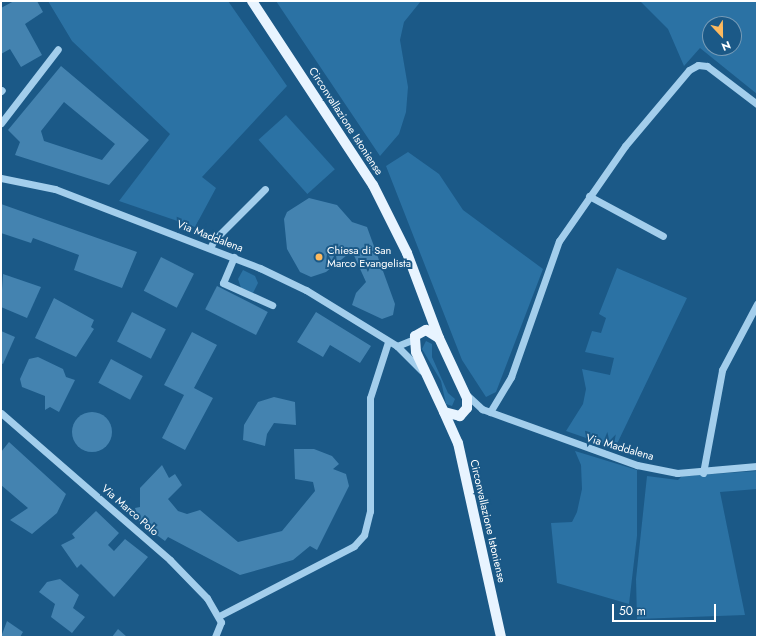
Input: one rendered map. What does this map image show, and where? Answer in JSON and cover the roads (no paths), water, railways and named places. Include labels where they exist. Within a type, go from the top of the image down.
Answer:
[{"type":"main road","name":"Circonvallazione Istoniense","points":[[252,1],[358,158],[407,253],[425,307],[464,392]]},
{"type":"main road","points":[[417,336],[424,324],[425,307]]},
{"type":"main road","points":[[417,336],[431,330],[439,338]]},
{"type":"main road","name":"Circonvallazione Istoniense","points":[[417,336],[429,381],[458,443],[502,637]]},
{"type":"main road","points":[[458,443],[463,414],[468,403],[464,392]]},
{"type":"main road","points":[[444,412],[454,417],[463,414]]},
{"type":"street","points":[[1,123],[58,49]]},
{"type":"street","points":[[463,414],[486,410],[510,376],[559,241],[625,146],[689,70],[698,64],[707,66],[757,104]]},
{"type":"street","name":"Via Maddalena","points":[[1,178],[55,189],[234,257],[306,290],[388,342],[397,346],[429,381]]},
{"type":"street","points":[[210,248],[214,240],[265,189]]},
{"type":"street","points":[[589,196],[663,236]]},
{"type":"street","points":[[234,257],[223,283],[272,305]]},
{"type":"street","points":[[703,473],[722,370],[757,304]]},
{"type":"street","points":[[397,346],[417,336]]},
{"type":"street","points":[[215,637],[221,622],[219,616],[354,546],[364,535],[370,511],[370,398],[388,342]]},
{"type":"street","name":"Via Maddalena","points":[[464,392],[486,410],[636,465],[677,473],[703,473],[757,466]]},
{"type":"street","name":"Via Marco Polo","points":[[1,413],[170,560],[207,598],[219,616]]},
{"type":"place","name":"Chiesa di San Marco Evangelista","points":[[319,257]]}]
